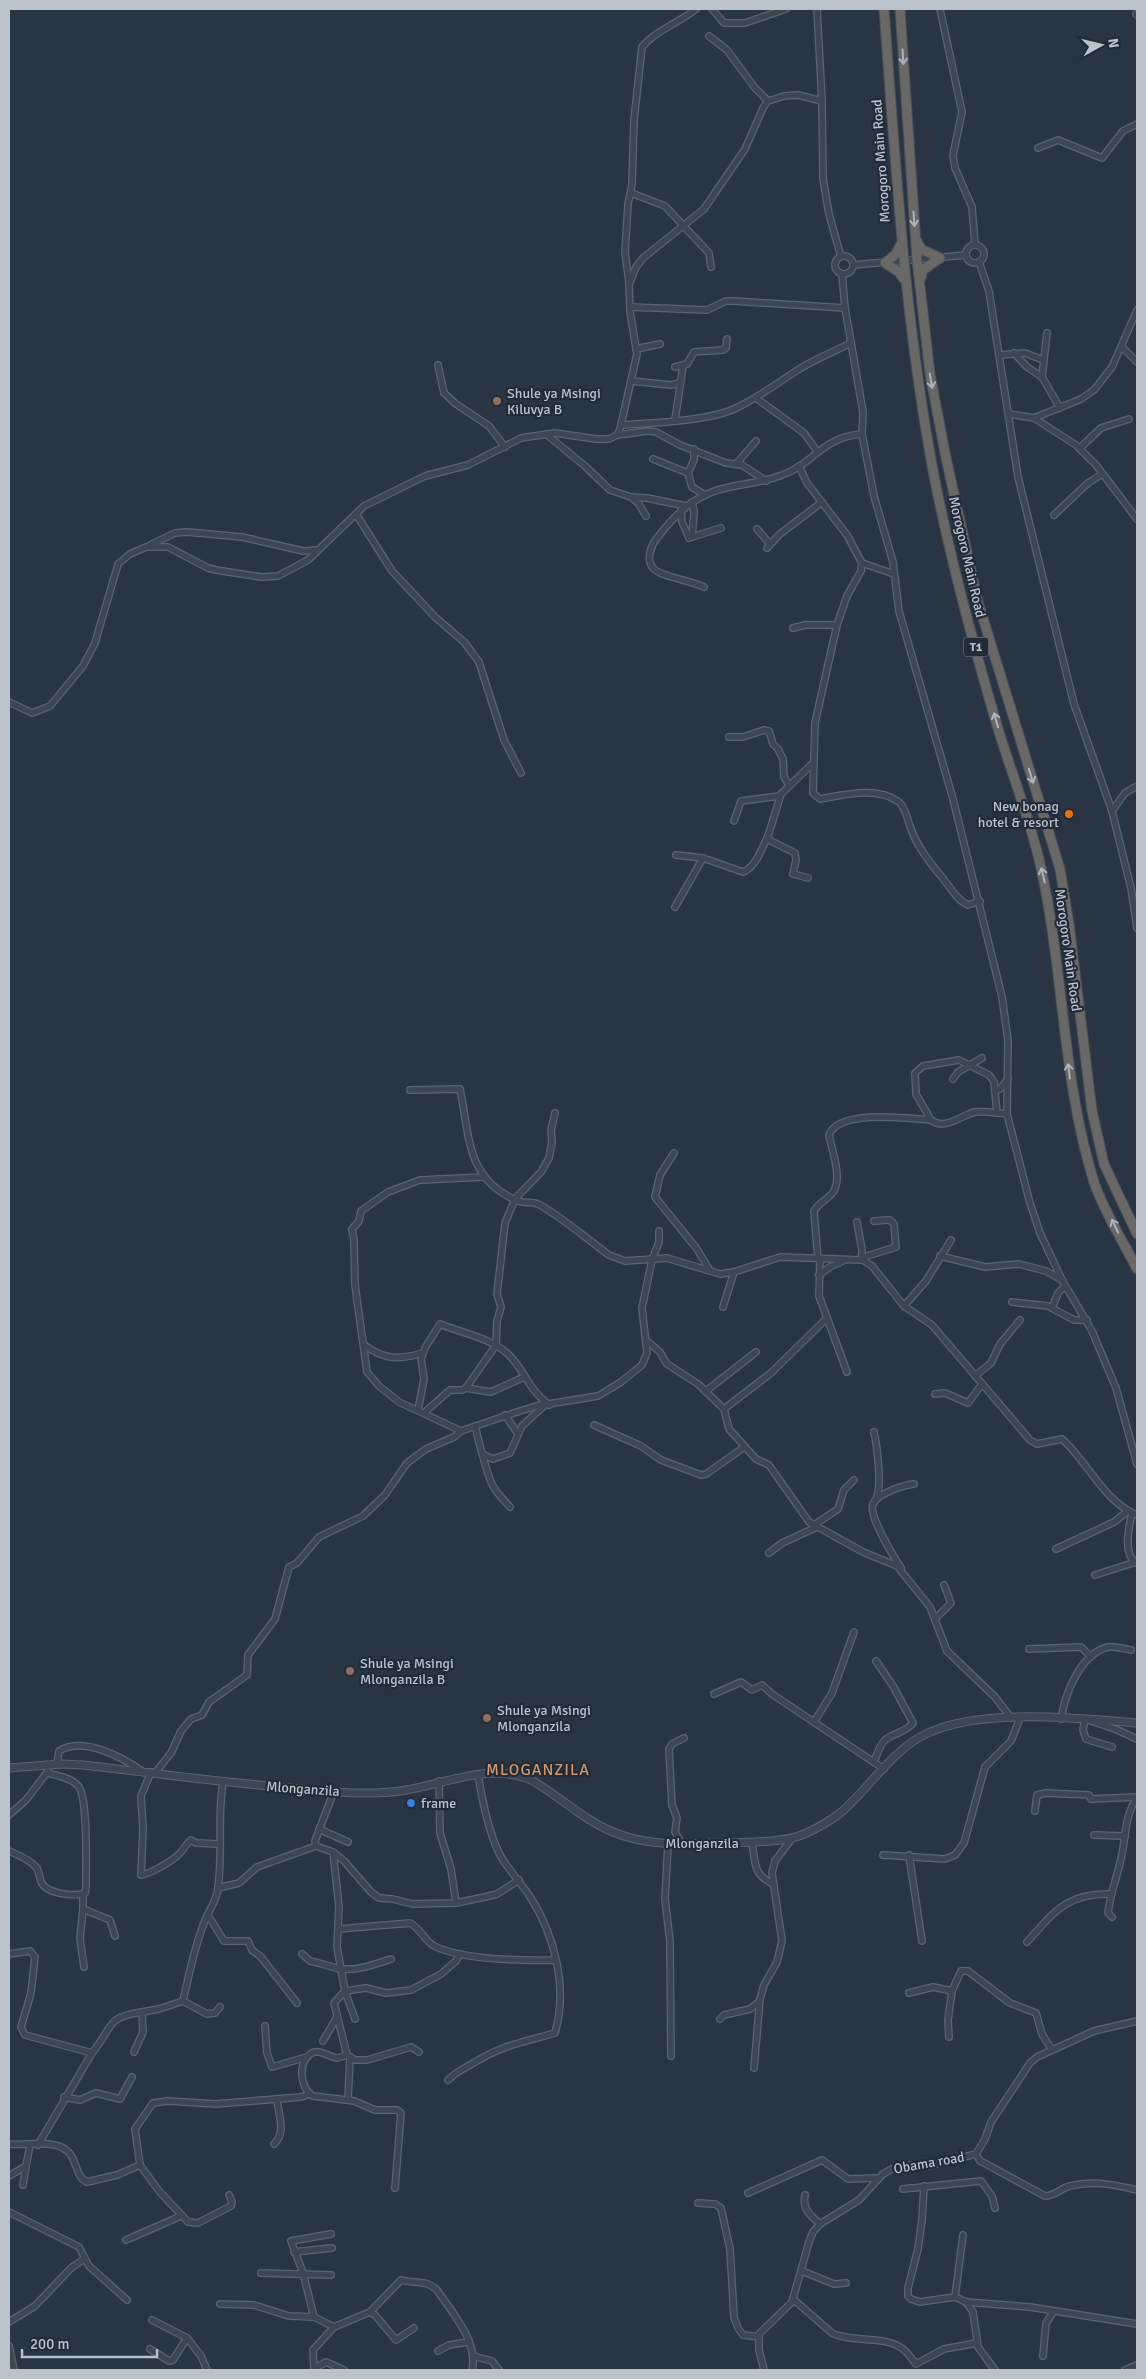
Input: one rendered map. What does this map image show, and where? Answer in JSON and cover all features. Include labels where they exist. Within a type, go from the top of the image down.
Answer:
[{"type":"highway","name":"Morogoro Main Road","points":[[884,9],[904,281],[918,389],[937,488],[961,596],[999,732],[1039,859],[1052,914],[1070,1075],[1079,1127],[1096,1185],[1137,1269]]},
{"type":"highway","name":"Morogoro Main Road","points":[[900,9],[917,260],[930,374],[946,458],[978,602],[1060,869],[1069,924],[1092,1111],[1104,1164],[1137,1234]]},
{"type":"highway","points":[[916,239],[922,249],[940,258],[923,270],[920,281]]},
{"type":"highway","points":[[901,244],[896,254],[885,263],[899,272],[904,281]]},
{"type":"street","points":[[617,435],[621,426],[631,381],[636,348],[625,252],[631,192],[634,111],[642,47],[647,41],[696,9]]},
{"type":"street","points":[[712,9],[724,23],[738,24],[786,9]]},
{"type":"street","points":[[817,9],[822,101],[823,179],[829,214],[841,257]]},
{"type":"street","points":[[940,9],[962,112],[953,155],[955,168],[972,207],[976,245],[983,250],[983,259],[979,262],[970,262],[966,255]]},
{"type":"street","points":[[709,36],[727,50],[755,88],[768,102]]},
{"type":"street","points":[[629,285],[636,267],[643,258],[684,227],[704,209],[745,149],[763,108],[768,102],[784,96],[798,95],[822,101]]},
{"type":"street","points":[[1038,148],[1058,140],[1102,158],[1123,131],[1137,124]]},
{"type":"street","points":[[625,172],[632,171]]},
{"type":"street","points":[[631,192],[665,206],[708,253],[711,267]]},
{"type":"street","points":[[966,255],[968,250],[976,245]]},
{"type":"street","points":[[853,265],[966,255]]},
{"type":"street","points":[[841,257],[847,257],[851,260],[852,270],[842,274],[837,272],[835,266],[837,260],[841,257]]},
{"type":"street","points":[[979,262],[989,290],[1002,370]]},
{"type":"street","points":[[842,274],[845,308],[863,412],[862,434],[894,574],[897,602],[905,638],[953,799],[980,900],[1002,997],[1008,1040],[1007,1114],[1030,1203],[1040,1232],[1063,1283],[1087,1320],[1116,1388],[1137,1464]]},
{"type":"street","points":[[985,281],[1002,370],[1018,477],[1074,704],[1112,811],[1131,888],[1137,928]]},
{"type":"street","points":[[630,307],[707,310],[726,301],[733,301],[845,308]]},
{"type":"street","points":[[1034,418],[1080,399],[1094,390],[1112,367],[1137,310]]},
{"type":"street","points":[[1042,377],[1047,333]]},
{"type":"street","points":[[675,420],[683,366],[694,352],[723,350],[726,348],[727,339]]},
{"type":"street","points":[[636,348],[660,344]]},
{"type":"street","points":[[621,426],[722,414],[756,398],[798,370],[851,344]]},
{"type":"street","points":[[1122,347],[1137,362]]},
{"type":"street","points":[[999,355],[1014,353],[1033,354],[1043,360]]},
{"type":"street","points":[[1014,353],[1027,367],[1042,377],[1060,408]]},
{"type":"street","points":[[438,364],[444,393],[489,426],[505,447]]},
{"type":"street","points":[[675,367],[683,366]]},
{"type":"street","points":[[631,381],[671,385],[680,383]]},
{"type":"street","points":[[756,398],[804,433],[818,451]]},
{"type":"street","points":[[1009,414],[1034,418],[1080,448],[1137,519]]},
{"type":"street","points":[[1080,448],[1101,428],[1129,419]]},
{"type":"street","points":[[146,547],[168,547],[208,568],[261,576],[284,575],[318,550],[373,500],[425,476],[468,465],[521,438],[555,433],[596,439],[648,431],[656,432],[680,445],[726,463],[742,465],[766,481]]},
{"type":"street","points":[[546,434],[585,466],[610,490],[631,497],[647,498],[683,508]]},
{"type":"street","points":[[704,587],[691,581],[660,573],[651,566],[652,545],[683,508],[705,494],[730,487],[766,481],[799,466],[837,438],[862,434]]},
{"type":"street","points":[[736,464],[756,441]]},
{"type":"street","points":[[694,449],[694,460],[688,473],[692,488],[705,494]]},
{"type":"street","points":[[653,460],[688,473]]},
{"type":"street","points":[[799,466],[807,483],[846,535],[862,563],[861,570],[847,596],[837,625],[815,723],[813,793],[816,798],[861,793],[880,794],[899,802],[904,808],[911,831],[932,865],[960,900],[968,905],[980,900]]},
{"type":"street","points":[[1054,515],[1088,483],[1102,474]]},
{"type":"street","points":[[631,497],[639,504],[646,516]]},
{"type":"street","points":[[692,502],[694,512],[692,537]]},
{"type":"street","points":[[757,529],[768,546],[822,502]]},
{"type":"street","points":[[683,508],[682,522],[689,538],[720,528]]},
{"type":"street","points":[[356,514],[392,571],[435,617],[464,642],[479,662],[504,740],[521,773]]},
{"type":"street","points":[[9,702],[32,712],[50,706],[59,697],[83,666],[95,643],[118,564],[130,554],[175,534],[187,532],[242,537],[304,551],[318,550]]},
{"type":"street","points":[[862,563],[894,574]]},
{"type":"street","points":[[793,628],[805,625],[837,625]]},
{"type":"street","points":[[729,737],[744,737],[764,730],[769,731],[773,744],[783,759],[784,777],[789,785]]},
{"type":"street","points":[[734,821],[741,801],[779,796],[813,762]]},
{"type":"street","points":[[1112,811],[1125,793],[1137,786]]},
{"type":"street","points":[[676,855],[703,858],[743,872],[749,870],[768,836],[781,794]]},
{"type":"street","points":[[768,836],[772,842],[794,853],[796,860],[793,874],[808,878]]},
{"type":"street","points":[[675,907],[703,858]]},
{"type":"street","points":[[954,1079],[958,1072],[982,1058]]},
{"type":"street","points":[[997,1113],[994,1082],[989,1075],[955,1059],[923,1066],[915,1073],[916,1094],[936,1124],[942,1124],[973,1112],[1007,1114]]},
{"type":"street","points":[[995,1091],[1000,1089],[1008,1079]]},
{"type":"street","points":[[410,1090],[460,1089],[471,1150],[484,1177],[490,1184],[516,1200],[539,1204],[608,1255],[620,1260],[667,1258],[709,1269],[720,1274],[734,1272],[780,1257],[862,1259],[872,1266],[904,1306],[932,1325],[1034,1443],[1062,1440],[1111,1496],[1132,1513]]},
{"type":"street","points":[[466,1388],[496,1345],[497,1321],[501,1307],[497,1294],[503,1231],[516,1200],[541,1172],[549,1158],[552,1142],[551,1130],[555,1113]]},
{"type":"street","points":[[846,1372],[819,1296],[819,1259],[814,1211],[818,1204],[830,1196],[836,1184],[837,1174],[829,1135],[833,1128],[845,1122],[864,1118],[889,1116],[932,1120]]},
{"type":"street","points":[[674,1153],[660,1175],[655,1197],[696,1248],[709,1269]]},
{"type":"street","points":[[461,1431],[425,1412],[400,1402],[379,1386],[367,1372],[355,1285],[352,1229],[359,1221],[361,1211],[388,1192],[420,1180],[484,1177]]},
{"type":"street","points":[[862,1259],[896,1247],[894,1224],[890,1220],[874,1221]]},
{"type":"street","points":[[857,1222],[862,1259]]},
{"type":"street","points":[[220,1844],[196,1843],[191,1840],[178,1855],[150,1873],[141,1875],[143,1829],[141,1796],[153,1772],[171,1753],[181,1731],[191,1719],[202,1715],[209,1702],[247,1675],[248,1655],[275,1619],[288,1567],[297,1563],[319,1538],[368,1512],[385,1495],[409,1460],[431,1446],[454,1437],[461,1431],[505,1416],[547,1405],[598,1396],[621,1382],[642,1365],[646,1357],[646,1340],[642,1313],[652,1260],[659,1242],[659,1231]]},
{"type":"street","points":[[904,1306],[926,1280],[951,1240]]},
{"type":"street","points":[[940,1256],[985,1267],[1019,1264],[1046,1271],[1063,1283]]},
{"type":"street","points":[[819,1276],[830,1267],[849,1258]]},
{"type":"street","points":[[723,1307],[734,1272]]},
{"type":"street","points":[[1052,1308],[1063,1283]]},
{"type":"street","points":[[1012,1302],[1052,1308],[1074,1320],[1087,1320]]},
{"type":"street","points":[[724,1409],[771,1373],[827,1318]]},
{"type":"street","points":[[975,1376],[990,1363],[1000,1344],[1020,1320]]},
{"type":"street","points":[[418,1410],[424,1379],[421,1364],[423,1353],[440,1324],[496,1345],[514,1361],[532,1390],[547,1405]]},
{"type":"street","points":[[646,1340],[660,1352],[667,1364],[706,1391],[724,1409],[729,1429],[744,1448],[756,1459],[769,1465],[800,1511],[816,1526],[863,1552],[897,1566],[905,1574]]},
{"type":"street","points":[[364,1345],[377,1355],[388,1358],[409,1357],[423,1353]]},
{"type":"street","points":[[706,1391],[756,1352]]},
{"type":"street","points":[[425,1412],[450,1390],[466,1388],[491,1392],[524,1377]]},
{"type":"street","points":[[935,1394],[945,1393],[968,1404],[982,1384]]},
{"type":"street","points":[[484,1456],[493,1459],[510,1453],[524,1423],[547,1405]]},
{"type":"street","points":[[505,1416],[518,1434]]},
{"type":"street","points":[[594,1425],[641,1446],[661,1460],[701,1475],[706,1474],[744,1448]]},
{"type":"street","points":[[476,1426],[475,1432],[484,1456],[491,1484],[510,1507]]},
{"type":"street","points":[[874,1432],[878,1453],[878,1497],[872,1508],[875,1518],[905,1574],[936,1618],[940,1636],[948,1651],[977,1678],[1011,1718]]},
{"type":"street","points":[[769,1553],[782,1543],[816,1526],[838,1509],[844,1490],[854,1480]]},
{"type":"street","points":[[875,1501],[891,1490],[914,1484]]},
{"type":"street","points":[[1056,1549],[1132,1513]]},
{"type":"street","points":[[1095,1575],[1136,1562],[1130,1556],[1129,1548],[1128,1532],[1132,1513]]},
{"type":"street","points":[[936,1618],[951,1603],[944,1585]]},
{"type":"street","points":[[814,1722],[832,1693],[854,1632]]},
{"type":"street","points":[[1029,1649],[1081,1647],[1091,1657]]},
{"type":"street","points":[[1061,1719],[1063,1703],[1070,1687],[1077,1674],[1096,1652],[1109,1647],[1131,1650]]},
{"type":"street","points":[[874,1762],[885,1740],[909,1728],[913,1723],[893,1686],[876,1661]]},
{"type":"street","points":[[714,1694],[741,1682],[752,1690],[762,1685],[772,1694],[884,1769]]},
{"type":"street","name":"Mlonganzila","points":[[9,1768],[54,1764],[83,1764],[223,1782],[334,1792],[398,1791],[478,1774],[504,1773],[523,1776],[549,1790],[598,1825],[629,1838],[668,1844],[752,1842],[793,1837],[819,1827],[838,1814],[905,1748],[926,1733],[943,1727],[985,1718],[1085,1719],[1137,1723]]},
{"type":"street","points":[[883,1855],[910,1855],[949,1859],[960,1849],[985,1767],[1011,1741],[1020,1718]]},
{"type":"street","points":[[1112,1747],[1086,1739],[1083,1730],[1085,1719],[1137,1739]]},
{"type":"street","points":[[682,1844],[675,1832],[677,1818],[672,1806],[669,1749],[672,1744],[684,1738]]},
{"type":"street","points":[[9,1816],[26,1800],[54,1764],[59,1751],[64,1748],[85,1746],[124,1760],[142,1772]]},
{"type":"street","points":[[48,1772],[74,1782],[81,1791],[86,1834],[86,1886],[82,1894],[83,1909],[80,1939],[84,1967]]},
{"type":"street","points":[[448,2080],[458,2069],[466,2067],[491,2052],[513,2044],[555,2034],[562,1994],[558,1984],[556,1960],[549,1930],[519,1880],[500,1856],[490,1826],[478,1774]]},
{"type":"street","points":[[439,1781],[440,1833],[451,1869],[456,1903]]},
{"type":"street","points":[[183,2001],[204,1923],[218,1888],[220,1844],[218,1820],[223,1782]]},
{"type":"street","points":[[316,1846],[315,1840],[334,1792]]},
{"type":"street","points":[[1035,1811],[1037,1795],[1046,1793],[1089,1795],[1091,1799],[1137,1798]]},
{"type":"street","points":[[1112,1917],[1108,1913],[1110,1894],[1122,1858],[1128,1812],[1137,1798]]},
{"type":"street","points":[[319,1829],[348,1842]]},
{"type":"street","points":[[1094,1835],[1125,1836]]},
{"type":"street","points":[[754,2068],[759,2002],[764,1985],[777,1962],[781,1948],[781,1928],[772,1873],[775,1861],[793,1837]]},
{"type":"street","points":[[752,1842],[756,1872],[760,1877],[774,1884]]},
{"type":"street","points":[[668,1844],[665,1899],[670,1942],[671,2056]]},
{"type":"street","points":[[218,1888],[239,1882],[257,1866],[316,1846],[333,1852],[358,1875],[371,1892],[380,1898],[412,1904],[456,1903],[496,1894],[519,1880]]},
{"type":"street","points":[[9,1850],[23,1857],[38,1869],[43,1885],[67,1894],[82,1894]]},
{"type":"street","points":[[333,1852],[339,1929],[337,1947],[345,1991],[355,2018]]},
{"type":"street","points":[[910,1855],[922,1941]]},
{"type":"street","points":[[1027,1942],[1058,1908],[1066,1903],[1082,1896],[1110,1894]]},
{"type":"street","points":[[83,1909],[110,1920],[114,1936]]},
{"type":"street","points":[[208,1915],[224,1941],[244,1939],[248,1941],[252,1950],[261,1958],[297,2003]]},
{"type":"street","points":[[339,1929],[410,1923],[414,1925],[428,1942],[460,1954],[511,1960],[556,1960]]},
{"type":"street","points":[[9,1954],[30,1951],[35,1957],[31,1993],[22,2021],[23,2032],[92,2054]]},
{"type":"street","points":[[302,1954],[310,1962],[322,1962],[341,1969],[358,1968],[392,1959]]},
{"type":"street","points":[[348,2100],[348,2056],[334,2001],[345,1991],[366,1988],[386,1993],[411,1990],[440,1976],[460,1954]]},
{"type":"street","points":[[949,2037],[948,2020],[952,1991],[961,1971],[965,1970],[974,1974],[1010,2003],[1036,2013],[1042,2034],[1052,2050]]},
{"type":"street","points":[[909,1993],[933,1988],[952,1991]]},
{"type":"street","points":[[38,2145],[64,2098],[116,2019],[126,2014],[159,2009],[183,2001],[207,2014],[216,2012],[220,2007]]},
{"type":"street","points":[[720,2019],[724,2015],[750,2009],[759,2002]]},
{"type":"street","points":[[134,2052],[143,2032],[142,2012]]},
{"type":"street","points":[[324,2041],[337,2017]]},
{"type":"street","name":"Obama road","points":[[820,2224],[859,2200],[883,2174],[897,2167],[928,2166],[976,2154],[985,2139],[991,2122],[1030,2063],[1052,2050],[1094,2031],[1137,2022]]},
{"type":"street","points":[[265,2026],[267,2053],[272,2067],[318,2052],[337,2058],[348,2056],[367,2060],[388,2052],[411,2047],[419,2052]]},
{"type":"street","points":[[309,2056],[304,2060],[301,2071],[310,2094]]},
{"type":"street","points":[[64,2098],[80,2100],[96,2093],[119,2099],[132,2077]]},
{"type":"street","points":[[229,2195],[232,2202],[231,2206],[198,2223],[188,2222],[159,2191],[140,2165],[135,2128],[153,2104],[168,2101],[211,2104],[277,2099],[310,2094],[348,2100],[375,2110],[396,2110],[401,2113],[395,2188]]},
{"type":"street","points":[[274,2144],[281,2133],[277,2099]]},
{"type":"street","points":[[9,2144],[56,2145],[66,2150],[74,2162],[80,2177],[87,2182],[140,2165]]},
{"type":"street","points":[[23,2185],[30,2145]]},
{"type":"street","points":[[976,2154],[986,2164],[1045,2196],[1051,2196],[1070,2186],[1089,2184],[1114,2185],[1137,2190]]},
{"type":"street","points":[[748,2193],[822,2160],[848,2179],[879,2178]]},
{"type":"street","points":[[9,2176],[26,2166]]},
{"type":"street","points":[[903,2189],[981,2181],[992,2196],[995,2208]]},
{"type":"street","points":[[924,2186],[918,2249],[908,2288],[908,2296],[915,2301],[927,2302],[955,2298],[966,2302],[981,2302],[1054,2311],[1137,2324]]},
{"type":"street","points":[[764,2370],[759,2337],[760,2332],[794,2299],[811,2236],[820,2224],[806,2210],[804,2206],[805,2195]]},
{"type":"street","points":[[698,2202],[715,2204],[721,2208],[730,2248],[734,2317],[743,2335],[759,2337]]},
{"type":"street","points":[[9,2212],[78,2247],[84,2259],[127,2300]]},
{"type":"street","points":[[126,2240],[181,2216]]},
{"type":"street","points":[[314,2317],[303,2273],[291,2244],[292,2239],[331,2234]]},
{"type":"street","points":[[955,2298],[963,2236]]},
{"type":"street","points":[[294,2252],[332,2248]]},
{"type":"street","points":[[9,2322],[35,2306],[71,2268],[84,2259]]},
{"type":"street","points":[[802,2271],[834,2284],[846,2284]]},
{"type":"street","points":[[261,2273],[331,2275]]},
{"type":"street","points":[[314,2370],[313,2350],[334,2328],[370,2312],[401,2280],[420,2281],[437,2290],[461,2323],[473,2356],[472,2370]]},
{"type":"street","points":[[794,2299],[832,2333],[839,2336],[876,2341],[900,2347],[916,2364],[944,2349],[977,2343]]},
{"type":"street","points":[[966,2302],[974,2312],[977,2343],[982,2356],[995,2370]]},
{"type":"street","points":[[220,2304],[247,2303],[289,2316],[314,2317],[334,2328]]},
{"type":"street","points":[[1043,2356],[1046,2323],[1054,2311]]},
{"type":"street","points":[[370,2312],[376,2315],[396,2340],[414,2328]]},
{"type":"street","points":[[152,2320],[187,2338],[201,2356],[207,2370]]},
{"type":"street","points":[[150,2349],[169,2361],[176,2358],[187,2338]]},
{"type":"street","points":[[438,2351],[449,2345],[468,2342]]},
{"type":"street","points":[[9,2346],[14,2370]]},
{"type":"street","points":[[473,2356],[492,2361],[499,2370]]},
{"type":"street","points":[[314,2370],[326,2362],[344,2370]]},
{"type":"street","points":[[1125,2370],[1137,2365]]},
{"type":"place","name":"Shule ya Msingi Kiluvya B","points":[[497,401]]},
{"type":"place","name":"New bonag hotel & resort","points":[[1069,814]]},
{"type":"place","name":"Shule ya Msingi Mlonganzila B","points":[[350,1671]]},
{"type":"place","name":"Shule ya Msingi Mlonganzila","points":[[487,1718]]},
{"type":"place","name":"frame","points":[[411,1803]]},
{"type":"district","name":"MLOGANZILA","points":[[538,1770]]}]
